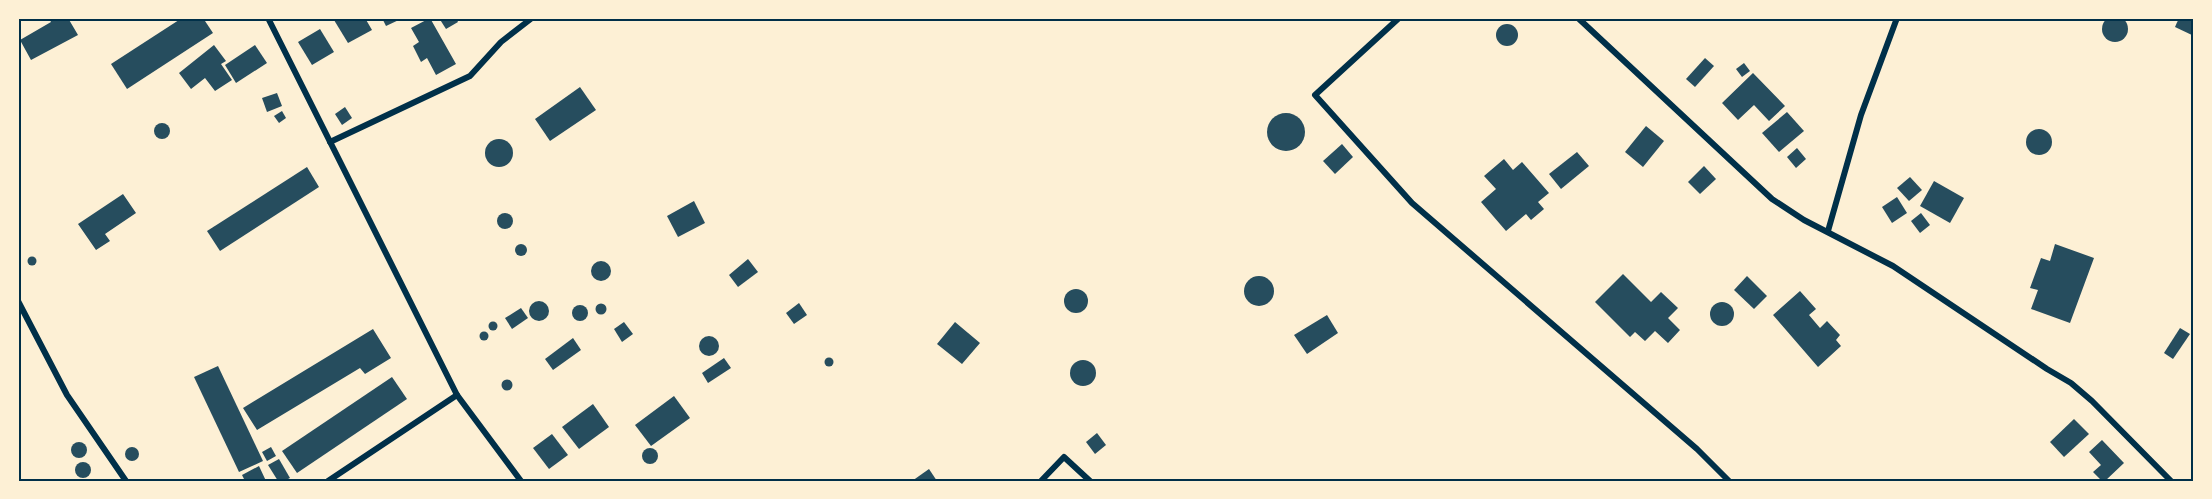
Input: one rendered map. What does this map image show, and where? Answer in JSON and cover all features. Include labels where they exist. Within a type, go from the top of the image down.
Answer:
[{"type":"street","points":[[268,18],[457,395],[521,481]]},
{"type":"street","points":[[330,142],[470,76],[501,42],[532,18]]},
{"type":"street","points":[[1398,18],[1315,95],[1412,203],[1697,449],[1728,481]]},
{"type":"street","points":[[1578,18],[1772,199],[1804,220],[1893,266],[2071,383],[2092,401],[2171,481]]},
{"type":"street","points":[[1828,231],[1861,115],[1897,18]]},
{"type":"street","points":[[18,301],[67,395],[126,481]]},
{"type":"street","points":[[327,481],[457,395]]},
{"type":"street","points":[[1041,481],[1064,457],[1090,481]]},
{"type":"building","points":[[2115,16],[2124,20],[2128,29],[2124,38],[2115,42],[2106,38],[2102,29],[2106,20]]},
{"type":"building","points":[[49,18],[68,18],[78,35],[31,60],[20,40],[51,22]]},
{"type":"building","points":[[182,18],[203,18],[213,33],[127,89],[111,64]]},
{"type":"building","points":[[365,18],[372,30],[348,43],[334,20]]},
{"type":"building","points":[[382,18],[403,18],[386,26]]},
{"type":"building","points":[[430,18],[456,64],[436,75],[427,58],[421,62],[413,46],[419,42],[411,28]]},
{"type":"building","points":[[439,18],[456,18],[458,22],[446,29]]},
{"type":"building","points":[[2179,18],[2194,18],[2194,36],[2175,27]]},
{"type":"building","points":[[1503,24],[1511,24],[1518,31],[1518,39],[1511,46],[1503,46],[1496,39],[1496,31]]},
{"type":"building","points":[[320,29],[334,52],[312,65],[298,42]]},
{"type":"building","points":[[214,45],[226,61],[221,64],[232,80],[215,91],[205,78],[191,89],[179,73]]},
{"type":"building","points":[[255,45],[267,63],[236,83],[225,65]]},
{"type":"building","points":[[1705,58],[1714,66],[1695,87],[1686,79]]},
{"type":"building","points":[[1744,63],[1750,71],[1742,77],[1736,69]]},
{"type":"building","points":[[1753,73],[1785,106],[1769,121],[1754,105],[1738,120],[1722,103]]},
{"type":"building","points":[[580,87],[596,110],[550,141],[535,119]]},
{"type":"building","points":[[277,93],[282,106],[267,112],[262,98]]},
{"type":"building","points":[[345,107],[352,118],[342,125],[335,114]]},
{"type":"building","points":[[282,111],[286,118],[279,123],[274,116]]},
{"type":"building","points":[[1787,112],[1804,131],[1779,152],[1762,133]]},
{"type":"building","points":[[1286,113],[1299,119],[1305,132],[1299,145],[1286,151],[1273,145],[1267,132],[1273,119]]},
{"type":"building","points":[[162,123],[170,131],[162,139],[154,131]]},
{"type":"building","points":[[1646,126],[1664,141],[1643,167],[1625,152]]},
{"type":"building","points":[[2039,129],[2048,133],[2052,142],[2048,151],[2039,155],[2030,151],[2026,142],[2030,133]]},
{"type":"building","points":[[499,139],[509,143],[513,153],[509,163],[499,167],[489,163],[485,153],[489,143]]},
{"type":"building","points":[[1342,144],[1353,157],[1335,174],[1323,161]]},
{"type":"building","points":[[1797,148],[1806,159],[1796,168],[1787,157]]},
{"type":"building","points":[[1577,152],[1589,166],[1561,189],[1549,174]]},
{"type":"building","points":[[1504,159],[1513,170],[1522,162],[1549,193],[1538,202],[1544,209],[1531,220],[1526,214],[1506,231],[1481,202],[1496,189],[1484,176]]},
{"type":"building","points":[[1704,166],[1716,179],[1700,194],[1688,182]]},
{"type":"building","points":[[307,167],[319,187],[220,251],[207,231]]},
{"type":"building","points":[[1910,177],[1922,190],[1909,201],[1897,188]]},
{"type":"building","points":[[1934,181],[1964,198],[1950,223],[1920,206]]},
{"type":"building","points":[[123,194],[136,213],[105,234],[110,241],[96,250],[78,224]]},
{"type":"building","points":[[1897,197],[1907,213],[1892,223],[1882,207]]},
{"type":"building","points":[[694,201],[705,223],[678,237],[667,216]]},
{"type":"building","points":[[505,213],[513,221],[505,229],[497,221]]},
{"type":"building","points":[[1921,213],[1930,225],[1920,233],[1911,221]]},
{"type":"building","points":[[521,244],[527,250],[521,256],[515,250]]},
{"type":"building","points":[[2055,244],[2094,258],[2070,323],[2031,309],[2038,290],[2030,288],[2041,258],[2050,261]]},
{"type":"building","points":[[32,256],[37,261],[32,266],[27,261]]},
{"type":"building","points":[[748,259],[758,272],[738,287],[729,275]]},
{"type":"building","points":[[597,261],[605,261],[611,267],[611,275],[605,281],[597,281],[591,275],[591,267]]},
{"type":"building","points":[[1623,274],[1651,302],[1661,292],[1678,308],[1668,318],[1680,330],[1668,343],[1655,331],[1645,341],[1635,332],[1630,337],[1595,302]]},
{"type":"building","points":[[1259,276],[1269,281],[1274,291],[1269,301],[1259,306],[1249,301],[1244,291],[1249,281]]},
{"type":"building","points":[[1747,276],[1767,296],[1754,309],[1734,290]]},
{"type":"building","points":[[1076,289],[1085,292],[1088,301],[1085,310],[1076,313],[1067,310],[1064,301],[1067,292]]},
{"type":"building","points":[[1800,291],[1816,309],[1809,315],[1820,328],[1827,321],[1840,335],[1836,340],[1841,346],[1818,367],[1773,315]]},
{"type":"building","points":[[539,301],[546,304],[549,311],[546,318],[539,321],[532,318],[529,311],[532,304]]},
{"type":"building","points":[[1722,302],[1731,305],[1734,314],[1731,323],[1722,326],[1713,323],[1710,314],[1713,305]]},
{"type":"building","points":[[799,303],[807,315],[794,324],[786,313]]},
{"type":"building","points":[[601,304],[605,305],[605,313],[601,314],[597,313],[596,309],[597,305]]},
{"type":"building","points":[[580,305],[588,313],[580,321],[572,313]]},
{"type":"building","points":[[521,308],[528,318],[512,329],[505,318]]},
{"type":"building","points":[[1327,315],[1338,333],[1307,354],[1294,335]]},
{"type":"building","points":[[493,322],[497,326],[493,330],[489,326]]},
{"type":"building","points":[[624,322],[633,334],[622,342],[614,329]]},
{"type":"building","points":[[955,322],[980,343],[962,364],[937,344]]},
{"type":"building","points":[[2180,328],[2190,334],[2173,359],[2164,353]]},
{"type":"building","points":[[373,329],[391,358],[365,374],[360,368],[257,430],[243,408]]},
{"type":"building","points":[[484,331],[489,336],[484,341],[479,336]]},
{"type":"building","points":[[709,336],[716,339],[719,346],[716,353],[709,356],[702,353],[699,346],[702,339]]},
{"type":"building","points":[[573,338],[581,350],[553,370],[545,359]]},
{"type":"building","points":[[829,357],[834,362],[829,367],[824,362]]},
{"type":"building","points":[[724,358],[731,368],[708,383],[702,373]]},
{"type":"building","points":[[1083,360],[1092,364],[1096,373],[1092,382],[1083,386],[1074,382],[1070,373],[1074,364]]},
{"type":"building","points":[[218,366],[263,461],[239,472],[194,377]]},
{"type":"building","points":[[392,377],[407,399],[297,473],[282,451]]},
{"type":"building","points":[[507,380],[511,381],[511,389],[507,390],[503,389],[502,385],[503,381]]},
{"type":"building","points":[[674,396],[690,418],[651,446],[635,425]]},
{"type":"building","points":[[593,404],[609,427],[579,449],[562,427]]},
{"type":"building","points":[[2074,419],[2089,434],[2064,457],[2050,442]]},
{"type":"building","points":[[1097,433],[1106,445],[1095,454],[1086,442]]},
{"type":"building","points":[[552,434],[568,455],[549,469],[533,448]]},
{"type":"building","points":[[2102,440],[2124,463],[2105,481],[2093,472],[2101,465],[2089,452]]},
{"type":"building","points":[[79,442],[87,450],[79,458],[71,450]]},
{"type":"building","points":[[129,447],[135,447],[139,454],[135,461],[129,461],[125,457],[125,451]]},
{"type":"building","points":[[271,447],[276,456],[267,461],[262,452]]},
{"type":"building","points":[[650,448],[658,456],[650,464],[642,456]]},
{"type":"building","points":[[279,459],[290,478],[284,481],[278,481],[268,465]]},
{"type":"building","points":[[83,462],[91,470],[83,478],[75,470]]},
{"type":"building","points":[[259,466],[266,481],[245,481],[242,475]]},
{"type":"building","points":[[929,469],[937,481],[912,481]]}]
